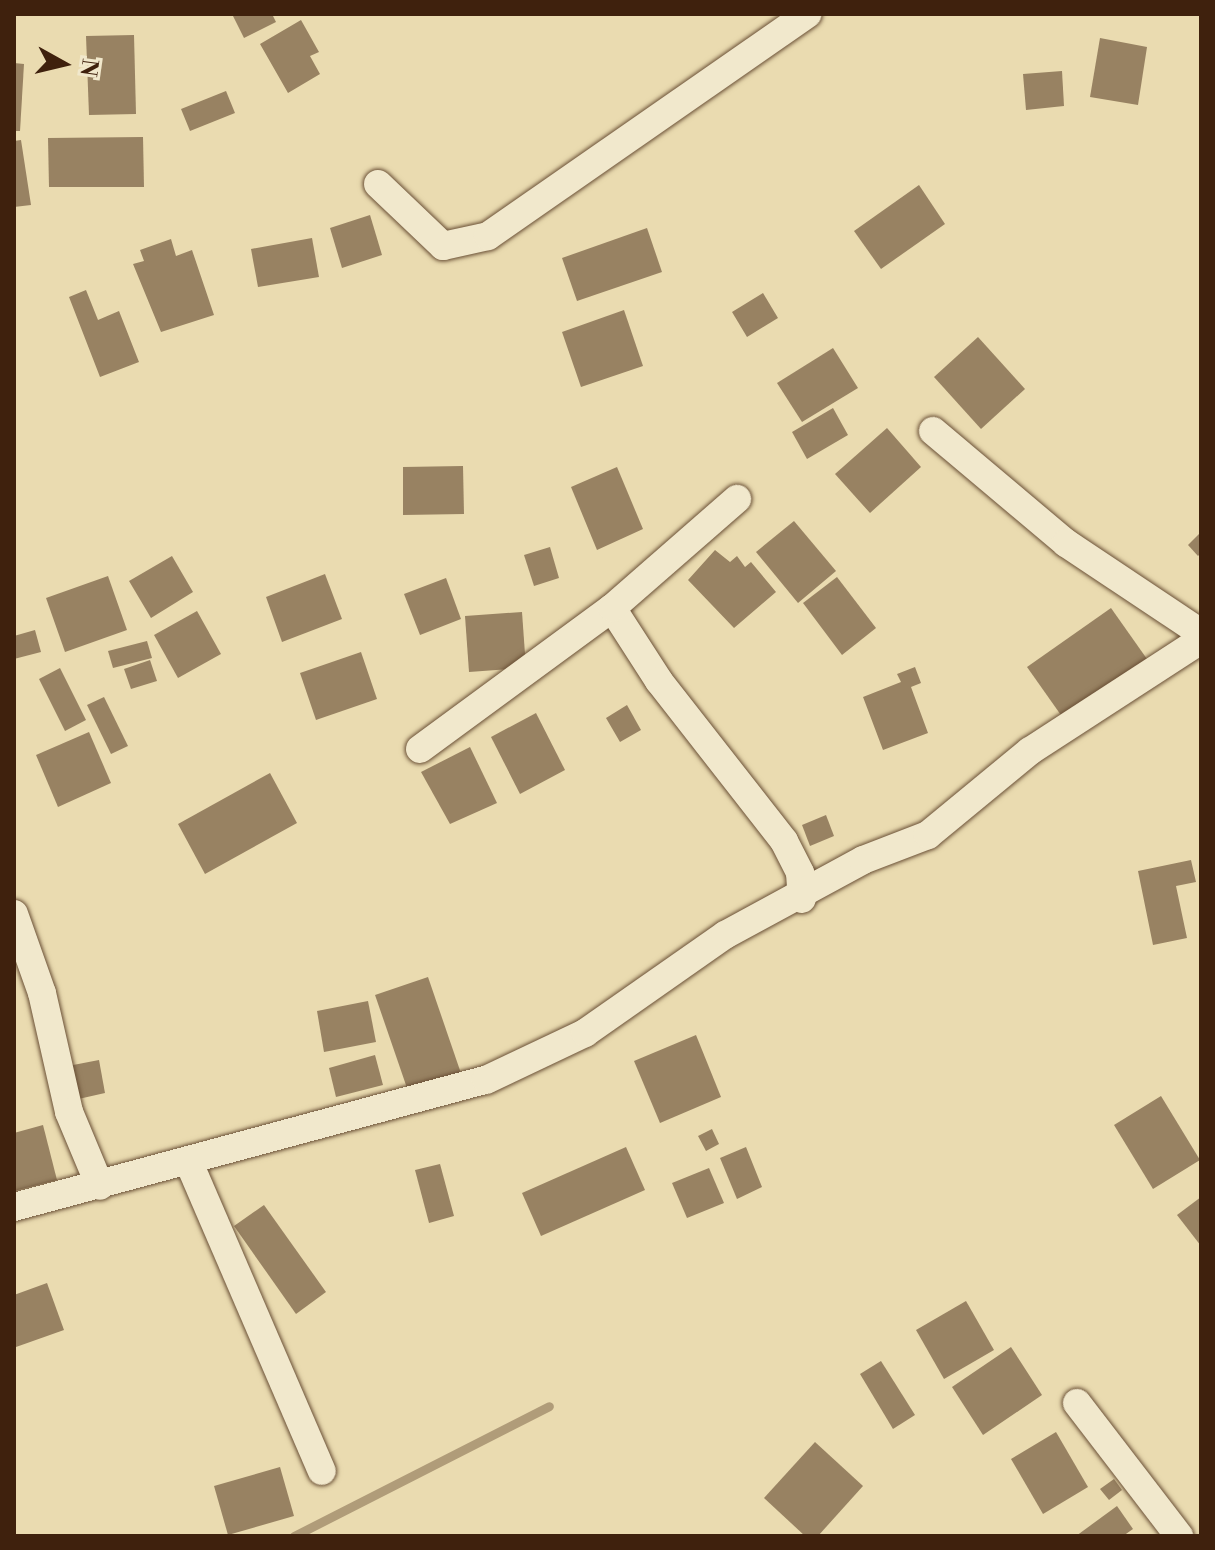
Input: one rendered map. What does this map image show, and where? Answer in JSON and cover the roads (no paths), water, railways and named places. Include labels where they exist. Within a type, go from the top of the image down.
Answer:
[{"type":"street","points":[[378,184],[443,246],[488,236],[807,14]]},
{"type":"street","points":[[933,431],[1066,543],[1201,633]]},
{"type":"street","points":[[420,749],[612,608],[737,499]]},
{"type":"street","points":[[612,608],[659,681],[784,841],[800,873],[802,899]]},
{"type":"street","points":[[14,1207],[190,1165],[486,1080],[585,1033],[670,967],[802,899],[863,860],[928,835],[1030,751],[1201,640]]},
{"type":"street","points":[[14,914],[42,993],[69,1112],[100,1186]]},
{"type":"street","points":[[190,1165],[322,1471]]},
{"type":"street","points":[[1077,1403],[1179,1536]]},
{"type":"waterway","points":[[294,1536],[549,1406]]}]
